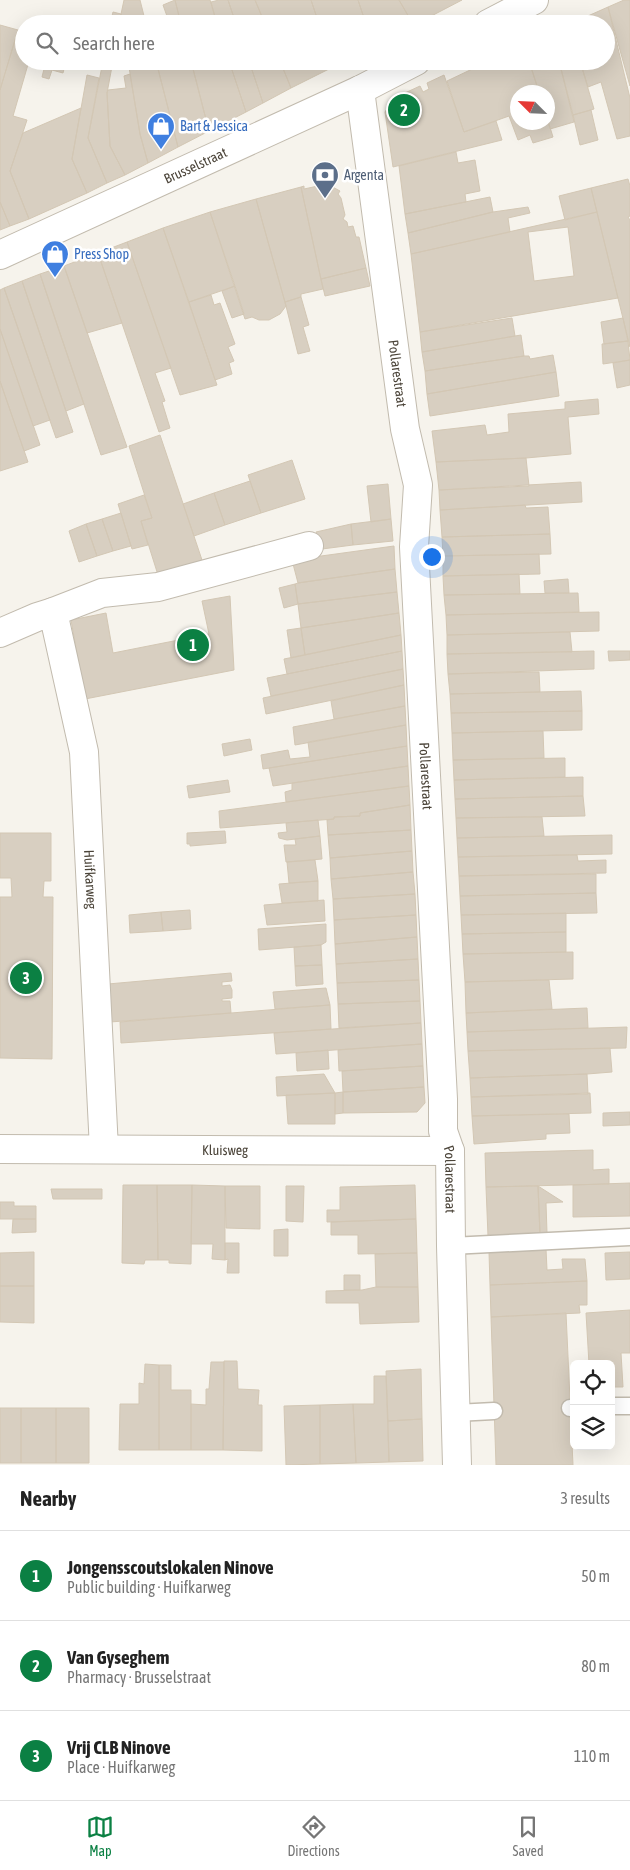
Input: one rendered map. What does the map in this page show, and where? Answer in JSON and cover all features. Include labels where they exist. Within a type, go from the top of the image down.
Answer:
[{"type":"street","points":[[505,15],[534,0]]},
{"type":"street","name":"Brusselstraat","points":[[0,254],[360,90],[399,70]]},
{"type":"street","name":"Pollarestraat","points":[[360,90],[405,429],[418,485],[414,548],[443,1099],[443,1132],[450,1151],[450,1246],[457,1465]]},
{"type":"street","points":[[0,633],[102,593],[158,587],[309,546]]},
{"type":"street","name":"Huifkarweg","points":[[53,612],[84,752],[104,1149]]},
{"type":"street","name":"Kluisweg","points":[[0,1149],[450,1151]]},
{"type":"lane","points":[[450,1246],[630,1237]]},
{"type":"lane","points":[[615,1406],[630,1406]]},
{"type":"lane","points":[[456,1413],[494,1411]]},
{"type":"building","points":[[124,0],[140,0],[144,15],[121,15]]},
{"type":"building","points":[[175,0],[210,0],[214,15],[179,15]]},
{"type":"building","points":[[175,0],[179,15],[167,15],[163,5]]},
{"type":"building","points":[[228,0],[233,15],[215,15],[211,2]]},
{"type":"building","points":[[228,0],[255,0],[261,15],[233,15]]},
{"type":"building","points":[[255,0],[311,0],[316,15],[261,15]]},
{"type":"building","points":[[311,0],[358,0],[363,15],[316,15]]},
{"type":"building","points":[[358,0],[399,0],[408,15],[363,15]]},
{"type":"building","points":[[399,0],[462,0],[433,15],[408,15]]},
{"type":"building","points":[[624,0],[630,0],[630,86],[615,32],[615,15],[610,15],[608,7]]},
{"type":"building","points":[[608,7],[610,15],[590,15]]},
{"type":"building","points":[[113,12],[121,14],[121,15],[112,15]]},
{"type":"building","points":[[0,25],[15,29],[15,40],[0,90]]},
{"type":"building","points":[[615,36],[630,98],[630,136],[617,139],[601,82],[588,87],[583,70],[615,70]]},
{"type":"building","points":[[15,40],[15,70],[26,70],[13,116],[27,120],[10,171],[29,219],[10,226],[0,202],[0,90]]},
{"type":"building","points":[[44,70],[52,70],[49,79],[42,77]]},
{"type":"building","points":[[52,70],[64,70],[63,73]]},
{"type":"building","points":[[101,70],[111,70],[107,93],[110,146],[125,175],[107,183],[88,138]]},
{"type":"building","points":[[129,70],[158,70],[178,147],[148,163],[140,134]]},
{"type":"building","points":[[158,70],[193,70],[209,131],[178,147]]},
{"type":"building","points":[[193,70],[232,70],[246,112],[209,131]]},
{"type":"building","points":[[232,70],[252,70],[263,103],[246,112]]},
{"type":"building","points":[[252,70],[284,70],[291,88],[263,103]]},
{"type":"building","points":[[284,70],[327,70],[291,88]]},
{"type":"building","points":[[470,70],[532,70],[537,85],[510,85],[510,119],[509,116],[464,132],[447,81]]},
{"type":"building","points":[[532,70],[561,70],[574,122],[555,128],[555,85],[537,85]]},
{"type":"building","points":[[561,70],[583,70],[594,109],[573,115]]},
{"type":"building","points":[[130,74],[140,134],[148,163],[125,175],[110,146],[107,93],[108,90],[126,88],[124,76]]},
{"type":"building","points":[[87,75],[99,78],[88,138],[107,183],[87,193],[72,159]]},
{"type":"building","points":[[444,75],[464,132],[496,121],[502,140],[393,167],[385,112],[394,98],[420,86],[423,92],[429,89],[427,83]]},
{"type":"building","points":[[81,108],[72,159],[87,193],[29,219],[10,171],[23,133]]},
{"type":"building","points":[[591,110],[598,140],[580,145],[573,115]]},
{"type":"building","points":[[514,130],[551,130],[553,137],[533,143],[530,135],[518,140]]},
{"type":"building","points":[[456,152],[458,163],[475,160],[480,191],[465,194],[466,202],[405,214],[399,166]]},
{"type":"building","points":[[628,179],[630,186],[630,216],[628,217],[630,220],[630,347],[591,188]]},
{"type":"building","points":[[327,184],[340,191],[338,194],[341,198],[345,215],[343,219],[347,222],[348,227],[353,226],[356,237],[359,237],[366,268],[321,279],[301,187],[304,186],[304,189]]},
{"type":"building","points":[[301,187],[323,289],[301,294],[301,297],[285,302],[256,199]]},
{"type":"building","points":[[591,188],[597,212],[565,220],[559,196]]},
{"type":"building","points":[[490,197],[493,212],[408,233],[405,214]]},
{"type":"building","points":[[256,199],[286,306],[280,314],[269,320],[259,320],[252,317],[245,319],[210,212]]},
{"type":"building","points":[[0,202],[10,226],[0,230]]},
{"type":"building","points":[[528,207],[530,213],[508,218],[510,232],[411,254],[408,233],[493,212]]},
{"type":"building","points":[[210,212],[235,286],[189,302],[163,228]]},
{"type":"building","points":[[597,212],[618,298],[420,332],[411,254]],"holes":[[[568,227],[574,276],[534,281],[528,232]]]},
{"type":"building","points":[[163,228],[217,385],[180,395],[127,242]]},
{"type":"building","points":[[127,242],[171,368],[155,373],[165,401],[162,402],[170,428],[159,432],[98,253]]},
{"type":"building","points":[[98,253],[122,323],[87,333],[64,266]]},
{"type":"building","points":[[64,266],[127,447],[101,455],[40,274]]},
{"type":"building","points":[[366,268],[370,286],[325,296],[321,279]]},
{"type":"building","points":[[40,274],[84,404],[66,411],[22,281]]},
{"type":"building","points":[[22,281],[73,432],[56,438],[4,288]]},
{"type":"building","points":[[235,286],[244,314],[232,318],[222,291]]},
{"type":"building","points":[[4,288],[50,420],[33,426],[0,329],[0,290]]},
{"type":"building","points":[[211,295],[214,305],[220,303],[235,344],[228,347],[234,361],[229,363],[232,374],[215,380],[189,302]]},
{"type":"building","points":[[301,297],[309,325],[303,327],[310,351],[298,354],[285,302]]},
{"type":"building","points":[[512,318],[515,336],[422,352],[420,332]]},
{"type":"building","points":[[623,318],[628,341],[604,344],[601,322]]},
{"type":"building","points":[[0,329],[40,445],[24,451],[0,381]]},
{"type":"building","points":[[521,335],[524,356],[425,371],[422,352]]},
{"type":"building","points":[[628,341],[630,360],[603,364],[602,344]]},
{"type":"building","points":[[553,355],[556,372],[427,394],[425,371],[524,356],[529,356],[530,359]]},
{"type":"building","points":[[630,360],[630,385],[617,388],[613,363]]},
{"type":"building","points":[[556,372],[559,396],[430,416],[427,394]]},
{"type":"building","points":[[0,381],[28,462],[0,471]]},
{"type":"building","points":[[598,399],[599,414],[568,417],[571,454],[436,462],[432,431],[485,425],[487,435],[509,432],[508,414],[565,409],[565,402]]},
{"type":"building","points":[[160,435],[202,560],[158,575],[141,521],[152,518],[129,446]]},
{"type":"building","points":[[526,458],[529,486],[439,490],[436,462]]},
{"type":"building","points":[[292,460],[305,499],[261,513],[248,475]]},
{"type":"building","points":[[250,481],[261,513],[225,525],[214,493]]},
{"type":"building","points":[[581,482],[582,502],[440,510],[439,490]]},
{"type":"building","points":[[388,484],[391,519],[371,522],[367,486]]},
{"type":"building","points":[[214,493],[225,525],[194,536],[183,504]]},
{"type":"building","points":[[144,495],[152,518],[141,521],[148,545],[132,549],[118,504]]},
{"type":"building","points":[[525,505],[526,508],[548,507],[550,534],[442,537],[440,510]]},
{"type":"building","points":[[121,513],[131,546],[113,551],[102,519]]},
{"type":"building","points":[[102,519],[113,551],[97,556],[86,524]]},
{"type":"building","points":[[391,519],[393,541],[353,545],[351,524]]},
{"type":"building","points":[[86,524],[97,556],[79,562],[69,531]]},
{"type":"building","points":[[351,524],[353,545],[322,549],[316,532]]},
{"type":"building","points":[[550,534],[551,554],[443,556],[442,537]]},
{"type":"building","points":[[394,546],[395,569],[298,583],[292,560]]},
{"type":"building","points":[[539,554],[540,574],[443,576],[443,556]]},
{"type":"building","points":[[395,569],[397,592],[298,604],[295,584]]},
{"type":"building","points":[[519,574],[520,594],[444,595],[443,576]]},
{"type":"building","points":[[568,579],[569,593],[545,593],[544,581]]},
{"type":"building","points":[[295,584],[298,604],[284,608],[279,588]]},
{"type":"building","points":[[397,592],[399,613],[301,628],[298,604]]},
{"type":"building","points":[[578,593],[579,612],[446,615],[444,595]]},
{"type":"building","points":[[230,596],[234,670],[85,699],[71,620],[106,613],[113,653],[209,634],[202,601]]},
{"type":"building","points":[[599,612],[599,631],[447,635],[446,615]]},
{"type":"building","points":[[399,613],[401,635],[305,655],[301,628]]},
{"type":"building","points":[[301,628],[305,655],[291,658],[287,630]]},
{"type":"building","points":[[570,632],[572,652],[447,654],[447,635]]},
{"type":"building","points":[[401,635],[402,651],[287,674],[284,659]]},
{"type":"building","points":[[402,651],[403,669],[271,696],[267,678]]},
{"type":"building","points":[[594,651],[594,669],[448,674],[447,654]]},
{"type":"building","points":[[608,651],[630,651],[630,660],[609,661]]},
{"type":"building","points":[[403,669],[404,685],[266,714],[263,698]]},
{"type":"building","points":[[539,672],[540,692],[450,694],[448,674]]},
{"type":"building","points":[[404,685],[405,706],[334,719],[331,701]]},
{"type":"building","points":[[581,691],[582,711],[451,713],[450,694]]},
{"type":"building","points":[[405,706],[406,725],[295,745],[293,727]]},
{"type":"building","points":[[582,711],[582,730],[452,733],[451,713]]},
{"type":"building","points":[[406,725],[407,746],[263,769],[261,755],[288,750],[290,759],[310,757],[308,742]]},
{"type":"building","points":[[543,731],[544,758],[453,760],[452,733]]},
{"type":"building","points":[[250,739],[252,750],[224,756],[222,744]]},
{"type":"building","points":[[407,746],[408,766],[273,786],[269,768]]},
{"type":"building","points":[[565,758],[565,777],[454,780],[453,760]]},
{"type":"building","points":[[408,766],[409,786],[286,802],[285,792],[292,790],[292,783]]},
{"type":"building","points":[[583,777],[583,796],[455,799],[454,780]]},
{"type":"building","points":[[228,780],[230,792],[189,798],[187,786]]},
{"type":"building","points":[[409,786],[410,805],[360,813],[360,816],[220,828],[219,811]]},
{"type":"building","points":[[583,796],[585,816],[456,818],[455,799]]},
{"type":"building","points":[[410,805],[411,830],[328,835],[327,820],[334,819],[334,817],[360,816],[360,813]]},
{"type":"building","points":[[542,817],[544,836],[457,838],[456,818]]},
{"type":"building","points":[[318,820],[320,836],[287,840],[279,838],[278,833],[287,832],[286,823]]},
{"type":"building","points":[[411,830],[412,851],[330,858],[328,835]]},
{"type":"building","points":[[225,831],[226,843],[190,846],[190,844],[187,844],[187,833]]},
{"type":"building","points":[[0,833],[51,833],[51,881],[44,881],[43,897],[53,897],[52,1059],[0,1058],[0,897],[12,897],[11,878],[0,878]]},
{"type":"building","points":[[612,835],[612,854],[458,857],[457,838]]},
{"type":"building","points":[[320,836],[322,859],[286,862],[284,845],[296,845],[295,839]]},
{"type":"building","points":[[412,851],[413,872],[331,879],[330,858]]},
{"type":"building","points":[[577,855],[578,861],[606,860],[606,873],[459,876],[458,857]]},
{"type":"building","points":[[315,860],[318,881],[289,883],[287,862]]},
{"type":"building","points":[[413,872],[415,894],[333,899],[331,879]]},
{"type":"building","points":[[596,874],[596,893],[460,896],[459,876]]},
{"type":"building","points":[[318,881],[318,901],[282,903],[279,884]]},
{"type":"building","points":[[596,893],[597,913],[461,915],[460,896]]},
{"type":"building","points":[[415,894],[416,915],[334,920],[333,899]]},
{"type":"building","points":[[324,900],[325,921],[267,925],[264,905]]},
{"type":"building","points":[[190,910],[191,929],[163,931],[161,912]]},
{"type":"building","points":[[161,912],[163,931],[130,933],[129,915]]},
{"type":"building","points":[[566,913],[566,932],[462,934],[461,915]]},
{"type":"building","points":[[416,915],[417,937],[335,944],[334,920]]},
{"type":"building","points":[[326,924],[326,942],[321,945],[259,950],[258,929]]},
{"type":"building","points":[[566,932],[566,952],[463,954],[462,934]]},
{"type":"building","points":[[417,937],[418,959],[336,964],[335,944]]},
{"type":"building","points":[[321,945],[322,965],[295,966],[294,947]]},
{"type":"building","points":[[573,952],[573,979],[465,982],[463,954]]},
{"type":"building","points":[[418,959],[419,980],[337,983],[336,964]]},
{"type":"building","points":[[322,965],[323,984],[296,986],[295,966]]},
{"type":"building","points":[[231,973],[232,981],[222,982],[222,986],[230,985],[232,998],[222,999],[222,1001],[230,1001],[231,1013],[110,1022],[108,984]]},
{"type":"building","points":[[419,980],[420,1001],[338,1004],[337,983]]},
{"type":"building","points":[[549,980],[552,1009],[466,1013],[465,982]]},
{"type":"building","points":[[326,988],[330,1005],[275,1009],[273,992]]},
{"type":"building","points":[[420,1001],[421,1023],[339,1028],[338,1004]]},
{"type":"building","points":[[330,1005],[331,1029],[121,1043],[120,1022]]},
{"type":"building","points":[[587,1008],[588,1028],[467,1032],[466,1013]]},
{"type":"building","points":[[421,1023],[422,1044],[276,1054],[274,1033]]},
{"type":"building","points":[[627,1027],[626,1048],[468,1051],[467,1032]]},
{"type":"building","points":[[422,1044],[423,1066],[339,1071],[338,1050]]},
{"type":"building","points":[[610,1048],[612,1072],[470,1078],[468,1051]]},
{"type":"building","points":[[328,1050],[329,1069],[297,1071],[296,1053]]},
{"type":"building","points":[[423,1066],[424,1087],[343,1092],[342,1071]]},
{"type":"building","points":[[324,1074],[335,1093],[277,1096],[276,1077]]},
{"type":"building","points":[[587,1074],[588,1094],[471,1097],[470,1078]]},
{"type":"building","points":[[424,1087],[425,1103],[417,1112],[343,1113],[343,1092]]},
{"type":"building","points":[[343,1092],[343,1113],[335,1114],[335,1093]]},
{"type":"building","points":[[335,1093],[335,1124],[288,1124],[286,1095]]},
{"type":"building","points":[[590,1093],[591,1113],[472,1116],[471,1097]]},
{"type":"building","points":[[630,1112],[630,1125],[603,1126],[603,1113]]},
{"type":"building","points":[[569,1114],[570,1133],[546,1134],[546,1139],[474,1144],[472,1116]]},
{"type":"building","points":[[593,1150],[593,1170],[609,1169],[609,1184],[486,1187],[485,1153]]},
{"type":"building","points":[[630,1183],[630,1216],[573,1217],[573,1185]]},
{"type":"building","points":[[123,1185],[157,1185],[158,1260],[145,1260],[144,1264],[122,1263]]},
{"type":"building","points":[[157,1185],[192,1185],[191,1264],[169,1263],[169,1260],[158,1260]]},
{"type":"building","points":[[192,1185],[225,1186],[225,1260],[212,1259],[213,1244],[191,1244]]},
{"type":"building","points":[[415,1185],[416,1219],[327,1222],[327,1210],[340,1210],[340,1187]]},
{"type":"building","points":[[225,1186],[260,1186],[260,1229],[226,1228]]},
{"type":"building","points":[[286,1186],[304,1186],[303,1222],[286,1221]]},
{"type":"building","points":[[538,1186],[563,1202],[546,1203],[547,1233],[540,1234]]},
{"type":"building","points":[[538,1186],[540,1234],[488,1236],[486,1187]]},
{"type":"building","points":[[51,1189],[102,1189],[102,1199],[53,1199]]},
{"type":"building","points":[[0,1202],[14,1202],[14,1206],[36,1206],[36,1219],[0,1219]]},
{"type":"building","points":[[13,1219],[36,1219],[36,1232],[12,1233]]},
{"type":"building","points":[[416,1219],[417,1253],[358,1254],[358,1235],[331,1235],[331,1222]]},
{"type":"building","points":[[288,1229],[288,1256],[274,1256],[274,1230]]},
{"type":"building","points":[[225,1243],[239,1243],[239,1273],[227,1273],[228,1259],[225,1260]]},
{"type":"building","points":[[546,1249],[547,1270],[563,1269],[562,1259],[585,1259],[587,1281],[490,1285],[489,1252]]},
{"type":"building","points":[[34,1252],[34,1286],[0,1286],[0,1253]]},
{"type":"building","points":[[630,1252],[630,1279],[606,1280],[605,1253]]},
{"type":"building","points":[[417,1253],[418,1287],[376,1287],[375,1254]]},
{"type":"building","points":[[344,1275],[360,1275],[360,1290],[344,1290]]},
{"type":"building","points":[[587,1281],[587,1305],[579,1305],[580,1313],[491,1317],[490,1285]]},
{"type":"building","points":[[0,1286],[34,1286],[34,1323],[0,1322]]},
{"type":"building","points":[[376,1287],[418,1287],[419,1322],[360,1324],[359,1303],[326,1303],[326,1291],[362,1290]]},
{"type":"building","points":[[630,1310],[630,1353],[621,1353],[623,1387],[615,1387],[615,1360],[589,1360],[586,1313]]},
{"type":"building","points":[[566,1313],[570,1450],[572,1450],[573,1465],[496,1465],[491,1317]]},
{"type":"building","points":[[224,1361],[237,1361],[238,1389],[259,1390],[258,1405],[262,1405],[262,1451],[223,1450]]},
{"type":"building","points":[[211,1362],[224,1362],[223,1450],[191,1450],[191,1404],[206,1405],[206,1389],[209,1389]]},
{"type":"building","points":[[145,1364],[159,1365],[159,1450],[119,1450],[120,1404],[139,1404],[139,1383],[144,1384]]},
{"type":"building","points":[[159,1365],[171,1365],[171,1390],[191,1390],[191,1450],[159,1450]]},
{"type":"building","points":[[421,1369],[422,1419],[388,1421],[386,1371]]},
{"type":"building","points":[[374,1376],[386,1376],[389,1462],[356,1463],[353,1404],[374,1404]]},
{"type":"building","points":[[353,1404],[356,1463],[320,1464],[320,1405]]},
{"type":"building","points":[[320,1405],[320,1464],[286,1465],[284,1406]]},
{"type":"building","points":[[0,1408],[21,1408],[21,1463],[0,1463]]},
{"type":"building","points":[[21,1408],[56,1408],[56,1463],[21,1463]]},
{"type":"building","points":[[56,1408],[89,1408],[89,1463],[56,1463]]},
{"type":"building","points":[[422,1419],[423,1461],[389,1462],[388,1421]]},
{"type":"place","name":"Van Gyseghem","points":[[404,110]]},
{"type":"place","name":"Bart & Jessica","points":[[161,150]]},
{"type":"place","name":"Argenta","points":[[325,199]]},
{"type":"place","name":"Press Shop","points":[[55,278]]},
{"type":"place","name":"Jongensscoutslokalen Ninove","points":[[193,645]]},
{"type":"place","name":"Vrij CLB Ninove","points":[[26,978]]}]
